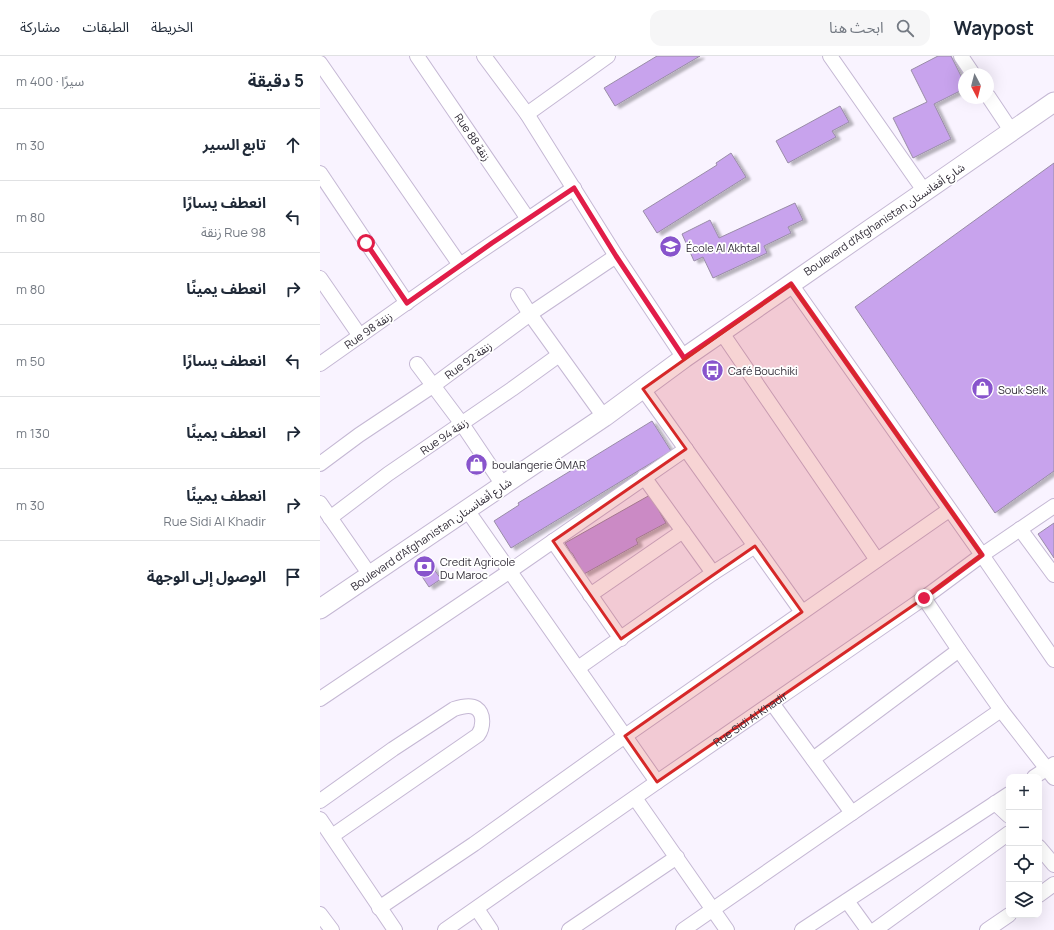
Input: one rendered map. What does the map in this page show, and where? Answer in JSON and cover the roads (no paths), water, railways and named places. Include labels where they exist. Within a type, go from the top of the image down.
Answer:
[{"type":"street","points":[[327,56],[320,62],[324,79],[460,265]]},
{"type":"street","name":"Rue 88 زنقة","points":[[418,56],[528,219]]},
{"type":"street","points":[[484,56],[527,114],[616,256],[684,358]]},
{"type":"street","points":[[830,56],[925,192]]},
{"type":"street","points":[[527,114],[604,57]]},
{"type":"street","name":"Boulevard d'Afghanistan شارع أفغانستان","points":[[320,609],[604,417],[684,358],[1054,102]]},
{"type":"street","points":[[993,104],[1012,132]]},
{"type":"street","points":[[320,173],[407,303]]},
{"type":"street","name":"Rue 98 زنقة","points":[[320,364],[460,265],[574,188]]},
{"type":"street","name":"Rue 92 زنقة","points":[[320,464],[359,435],[434,385],[530,314],[616,256]]},
{"type":"street","points":[[320,280],[360,336]]},
{"type":"street","points":[[791,284],[1054,660]]},
{"type":"street","points":[[518,295],[604,417]]},
{"type":"street","points":[[722,333],[877,560]]},
{"type":"street","name":"Rue 94 زنقة","points":[[330,518],[388,474],[462,424],[559,355]]},
{"type":"street","points":[[417,364],[462,424],[503,485]]},
{"type":"street","points":[[643,389],[802,612]]},
{"type":"street","points":[[320,699],[510,571],[686,449]]},
{"type":"street","points":[[644,477],[713,573]]},
{"type":"street","points":[[320,504],[370,575]]},
{"type":"street","name":"Rue Sidi Al Khadir","points":[[446,930],[1054,506]]},
{"type":"street","points":[[467,510],[657,782]]},
{"type":"street","points":[[379,908],[474,844],[624,736],[949,510]]},
{"type":"street","points":[[1020,529],[1054,575]]},
{"type":"street","points":[[590,595],[682,531]]},
{"type":"street","points":[[553,541],[621,639]]},
{"type":"street","points":[[578,668],[713,573],[755,546]]},
{"type":"street","points":[[924,598],[958,650],[1001,710],[1052,770],[1042,774]]},
{"type":"street","points":[[813,759],[958,650]]},
{"type":"street","points":[[772,703],[852,813]]},
{"type":"street","points":[[320,801],[393,749],[454,709],[461,706],[476,708],[480,714],[482,727],[478,735],[332,836]]},
{"type":"street","points":[[682,930],[1001,710]]},
{"type":"street","points":[[802,930],[1006,796]]},
{"type":"street","points":[[635,798],[727,930]]},
{"type":"street","points":[[995,803],[1006,813]]},
{"type":"street","points":[[320,818],[395,930]]},
{"type":"street","points":[[875,930],[1006,835]]},
{"type":"street","points":[[1042,851],[1054,865]]},
{"type":"street","points":[[569,930],[677,857]]},
{"type":"street","points":[[1042,892],[1054,884]]},
{"type":"street","points":[[847,900],[868,930]]},
{"type":"street","points":[[478,909],[491,930]]},
{"type":"street","points":[[320,914],[332,930]]},
{"type":"street","points":[[988,930],[1006,917]]},
{"type":"place","name":"École Al Akhtal","points":[[670,247]]},
{"type":"place","name":"Café Bouchiki","points":[[713,370]]},
{"type":"place","name":"Souk Selk","points":[[982,389]]},
{"type":"place","name":"boulangerie ÔMAR","points":[[477,464]]},
{"type":"place","name":"Credit Agricole Du Maroc","points":[[425,567]]}]
